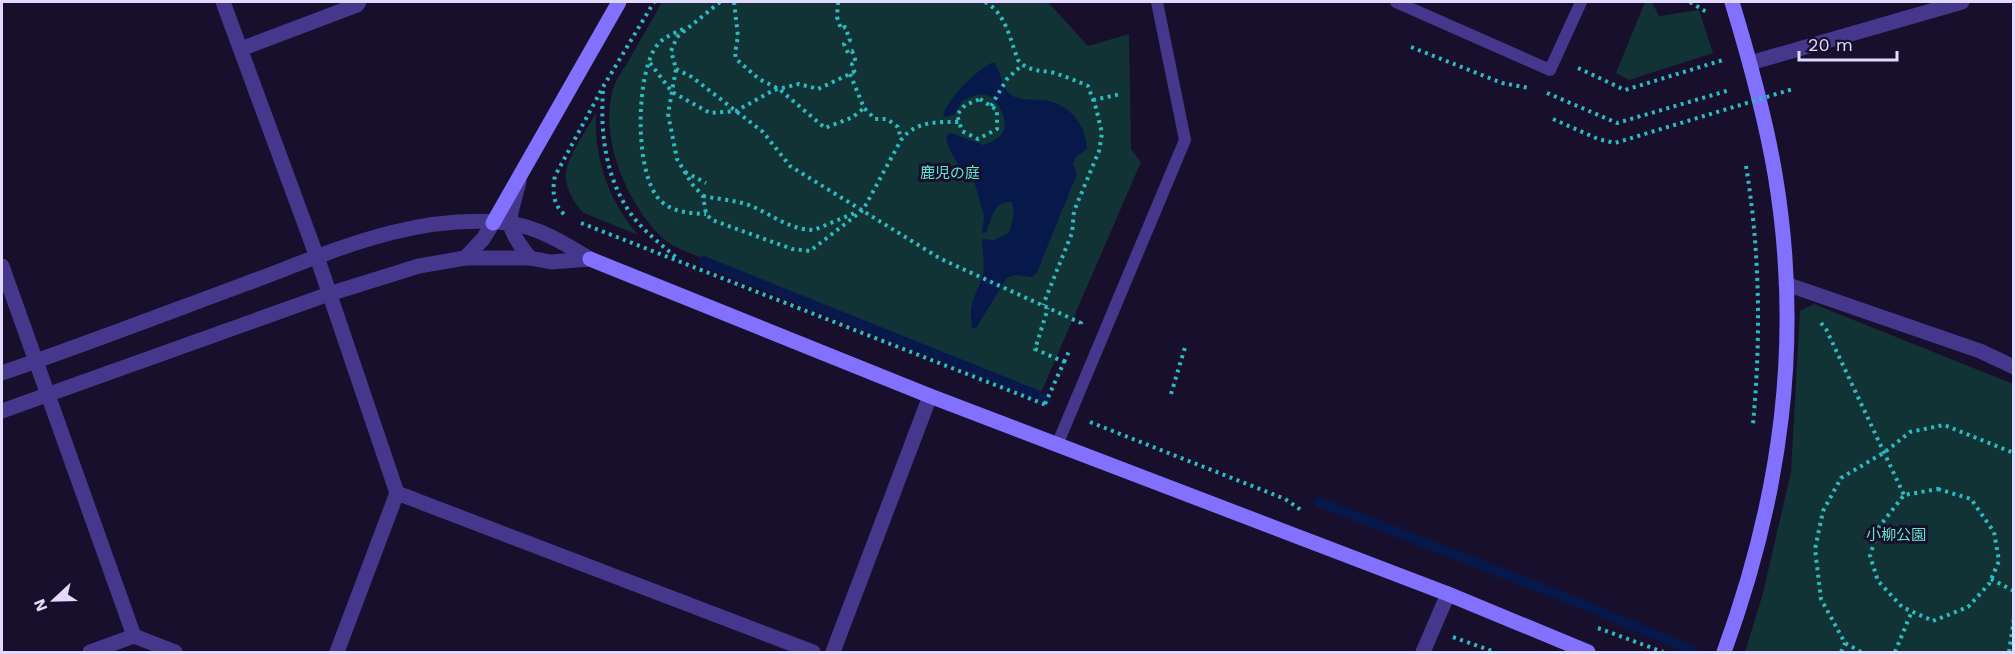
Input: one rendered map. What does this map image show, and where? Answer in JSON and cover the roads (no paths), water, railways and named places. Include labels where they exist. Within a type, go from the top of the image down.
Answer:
[{"type":"street","points":[[223,2],[317,257],[398,493],[337,652]]},
{"type":"street","points":[[241,49],[357,5],[359,2]]},
{"type":"street","points":[[465,258],[501,223],[522,171],[619,2]]},
{"type":"street","points":[[1724,652],[1754,565],[1772,484],[1784,390],[1787,319],[1784,247],[1775,174],[1750,63],[1732,2]]},
{"type":"street","points":[[1750,63],[1962,2]]},
{"type":"street","points":[[2,373],[317,257],[410,227],[468,221],[501,223],[552,235],[590,259],[930,396],[1448,594],[1587,652]]},
{"type":"street","points":[[501,223],[530,258]]},
{"type":"street","points":[[2,411],[329,294],[419,266],[465,258],[530,258],[551,262],[590,259]]},
{"type":"street","points":[[2,266],[134,636]]},
{"type":"street","points":[[1786,284],[1980,351],[2013,367]]},
{"type":"street","points":[[833,652],[930,396]]},
{"type":"street","points":[[398,493],[813,652]]},
{"type":"street","points":[[1423,652],[1448,594]]},
{"type":"street","points":[[90,652],[134,636],[176,652]]},
{"type":"lane","points":[[1057,445],[1185,140],[1157,2]]},
{"type":"lane","points":[[1396,2],[1550,70],[1581,2]]},
{"type":"water","points":[[994,62],[1005,89],[1012,95],[1022,99],[1049,101],[1071,113],[1081,125],[1087,149],[1076,157],[1073,164],[1077,174],[1037,272],[1032,277],[1015,275],[1007,278],[976,328],[972,328],[972,304],[984,269],[982,239],[994,240],[1009,233],[1014,214],[1012,202],[1001,204],[994,212],[986,233],[982,232],[984,216],[973,177],[963,170],[956,160],[946,138],[949,133],[983,145],[994,140],[1003,132],[1005,122],[994,100],[982,95],[962,101],[955,114],[946,117],[943,115],[964,84]]},
{"type":"waterway","points":[[703,261],[1047,399]]},
{"type":"waterway","points":[[1319,502],[1577,602],[1693,651]]},
{"type":"park label","name":"鹿児の庭","points":[[950,173]]},
{"type":"park label","name":"小柳公園","points":[[1896,535]]}]
